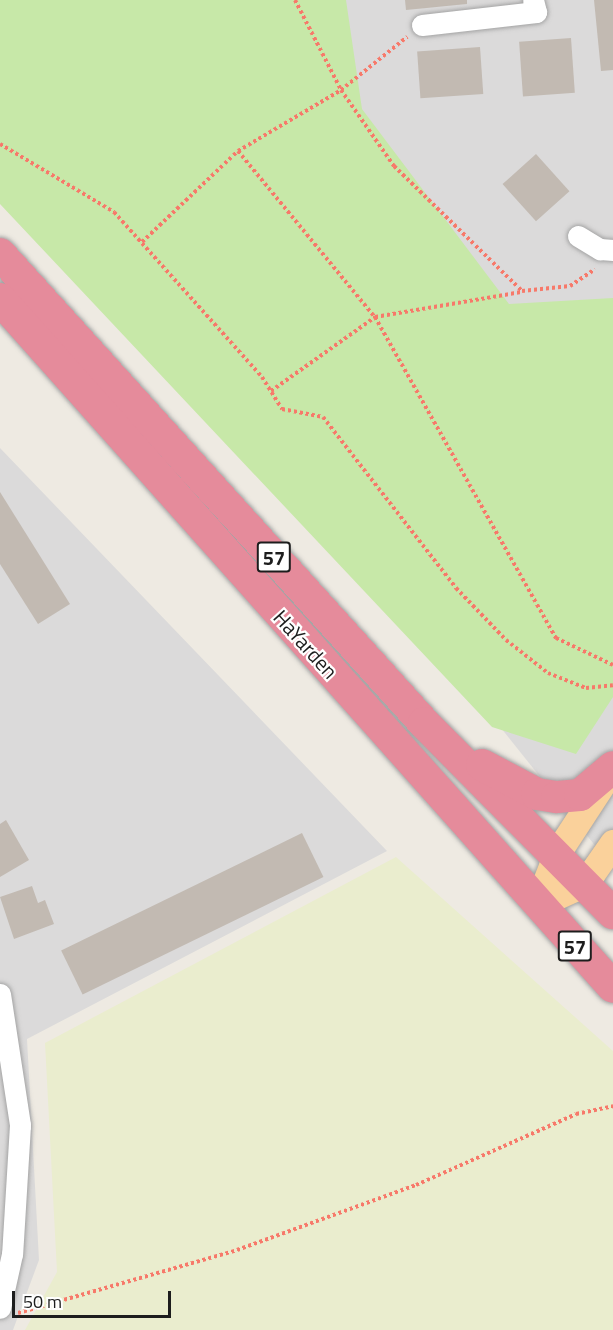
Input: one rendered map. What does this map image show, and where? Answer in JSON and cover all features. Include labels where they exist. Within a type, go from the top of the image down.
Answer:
[{"type":"highway","name":"HaYarden","points":[[0,254],[450,748],[557,853],[613,913]]},
{"type":"highway","name":"HaYarden","points":[[0,299],[537,905],[613,987]]},
{"type":"highway","points":[[450,748],[537,794],[557,798],[580,795],[613,767]]},
{"type":"main road","points":[[537,905],[557,853],[613,767]]},
{"type":"main road","points":[[537,905],[585,883],[613,843]]},
{"type":"street","points":[[422,25],[536,12],[533,0]]},
{"type":"street","points":[[578,236],[609,256]]},
{"type":"street","points":[[0,994],[20,1125],[19,1186],[6,1312]]},
{"type":"path","points":[[295,0],[341,90],[393,166],[522,291]]},
{"type":"path","points":[[142,242],[238,151],[341,90],[422,25]]},
{"type":"path","points":[[0,144],[114,212],[270,391],[282,409],[323,417],[456,588],[506,640],[548,673],[586,688],[613,685]]},
{"type":"path","points":[[238,151],[375,318],[556,638],[613,665]]},
{"type":"path","points":[[270,391],[375,318],[522,291],[570,286],[609,256]]},
{"type":"path","points":[[6,1312],[237,1250],[416,1185],[576,1114],[613,1106]]},
{"type":"shaded area","points":[[0,0],[613,0],[613,868],[0,102]]},
{"type":"shaded area","points":[[0,448],[387,851],[27,1039],[39,1260],[13,1330],[0,1330]]},
{"type":"green space","points":[[0,0],[346,0],[362,109],[509,304],[613,298],[613,697],[576,754],[492,727],[0,204]]},
{"type":"green space","points":[[396,857],[613,1051],[613,1330],[25,1330],[57,1272],[45,1043]]},
{"type":"building","points":[[405,0],[467,0],[467,4],[406,10]]},
{"type":"building","points":[[594,0],[613,0],[613,70],[601,71]]},
{"type":"building","points":[[571,38],[575,93],[523,96],[519,42]]},
{"type":"building","points":[[480,47],[483,94],[420,98],[417,51]]},
{"type":"building","points":[[536,154],[569,191],[536,221],[503,184]]},
{"type":"building","points":[[0,492],[70,604],[38,624],[0,564]]},
{"type":"building","points":[[6,820],[29,860],[0,877],[0,824]]},
{"type":"building","points":[[302,833],[323,877],[83,995],[61,950]]},
{"type":"building","points":[[32,886],[38,903],[45,900],[54,924],[14,939],[0,897]]}]
